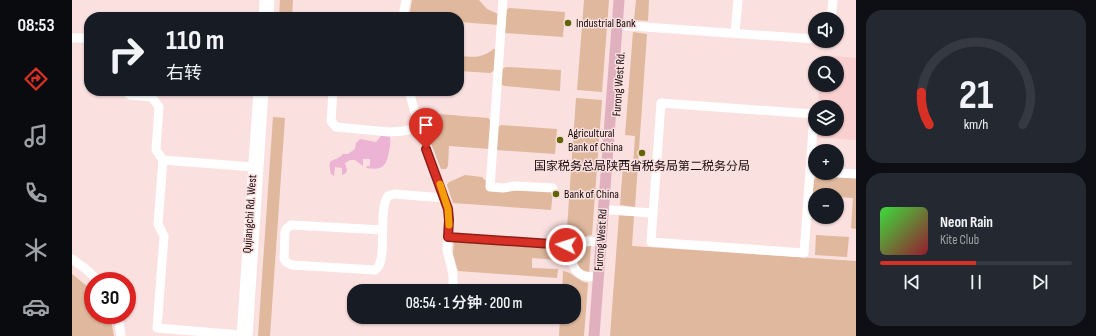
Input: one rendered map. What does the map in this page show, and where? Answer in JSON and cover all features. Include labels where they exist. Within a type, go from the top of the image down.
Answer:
[{"type":"main road","name":"Furong West Rd","points":[[594,336],[621,25],[619,0]]},
{"type":"main road","name":"Furong West Rd.","points":[[601,336],[621,25],[626,0]]},
{"type":"street","points":[[263,12],[264,0]]},
{"type":"street","points":[[269,12],[270,0]]},
{"type":"street","points":[[404,12],[406,0]]},
{"type":"street","points":[[503,0],[490,187],[503,188],[515,186],[553,188]]},
{"type":"street","points":[[736,33],[738,0]]},
{"type":"street","points":[[832,12],[833,0]]},
{"type":"street","points":[[621,25],[808,38]]},
{"type":"street","points":[[72,38],[84,38]]},
{"type":"street","points":[[141,96],[152,97],[159,107],[156,150],[163,160],[158,224],[164,236],[157,328],[243,336]]},
{"type":"street","name":"Qujiangchi Rd. West","points":[[243,336],[258,96]]},
{"type":"street","name":"Qujiangchi Rd. West","points":[[243,336],[264,96]]},
{"type":"street","points":[[333,96],[331,121],[336,127],[390,132],[419,127]]},
{"type":"street","points":[[410,96],[419,127],[445,198],[449,215],[447,250],[453,274],[453,284]]},
{"type":"street","points":[[811,180],[804,253],[651,242],[661,103],[814,114],[813,144]]},
{"type":"street","points":[[163,160],[253,167]]},
{"type":"street","points":[[844,173],[856,174]]},
{"type":"street","points":[[383,230],[291,225],[286,229],[284,259],[292,265],[378,269],[381,263],[385,202],[388,196],[445,198]]},
{"type":"street","points":[[610,210],[653,213]]},
{"type":"street","points":[[448,237],[578,246]]},
{"type":"street","points":[[598,277],[582,275],[574,266],[572,258],[574,251],[584,242],[601,242]]},
{"type":"street","points":[[72,259],[89,272]]},
{"type":"street","points":[[119,324],[121,336]]},
{"type":"shaded area","points":[[280,0],[293,0],[292,12],[279,12]]},
{"type":"shaded area","points":[[412,0],[479,0],[487,9],[498,14],[499,25],[464,22],[464,12],[410,12]]},
{"type":"shaded area","points":[[584,0],[609,0],[602,92],[577,90]]},
{"type":"shaded area","points":[[636,0],[649,0],[648,21],[634,20]]},
{"type":"shaded area","points":[[509,8],[565,12],[563,37],[504,33],[506,10]]},
{"type":"shaded area","points":[[633,32],[647,34],[635,207],[620,205],[623,165],[633,165],[635,136],[625,135]]},
{"type":"shaded area","points":[[496,49],[495,70],[490,73],[464,71],[464,56],[477,57]]},
{"type":"shaded area","points":[[844,57],[856,58],[856,140],[816,137],[844,136],[844,100],[818,100],[819,92],[844,92]]},
{"type":"shaded area","points":[[506,67],[561,70],[560,91],[504,86],[501,84],[502,69]]},
{"type":"shaded area","points":[[576,98],[602,100],[592,235],[566,243]]},
{"type":"shaded area","points":[[426,113],[488,118],[491,121],[490,149],[449,146],[448,166],[446,169],[441,169],[422,120]]},
{"type":"shaded area","points":[[273,117],[285,118],[270,336],[258,336]]},
{"type":"shaded area","points":[[501,125],[557,129],[555,154],[496,150],[498,127]]},
{"type":"shaded area","points":[[381,136],[390,136],[390,148],[387,160],[383,166],[376,169],[366,168],[367,166],[370,166],[370,159],[363,159],[363,166],[355,160],[350,160],[345,163],[347,170],[346,173],[342,175],[342,168],[335,167],[334,176],[331,174],[330,162],[343,154],[348,154],[355,149],[356,143],[360,139],[376,142]]},
{"type":"shaded area","points":[[465,175],[482,177],[487,182],[515,189],[553,191],[551,210],[453,203],[447,185],[449,182]]},
{"type":"shaded area","points":[[844,176],[856,177],[856,229],[851,228],[853,198],[844,197],[844,188],[813,188],[814,180],[844,180]]},
{"type":"shaded area","points":[[619,215],[634,216],[632,246],[856,261],[856,336],[610,336]]},
{"type":"shaded area","points":[[816,235],[849,237],[847,257],[815,255]]},
{"type":"shaded area","points":[[454,240],[559,248],[558,260],[532,258],[532,268],[558,269],[557,278],[458,271],[453,254]]},
{"type":"shaded area","points":[[591,245],[589,273],[578,267],[577,261],[581,249]]},
{"type":"shaded area","points":[[563,271],[570,273],[588,283],[584,336],[559,336],[560,324],[581,324],[581,284],[562,284]]},
{"type":"shaded area","points":[[72,274],[84,284],[84,324],[112,324],[114,336],[72,336]]},
{"type":"slow traffic","points":[[440,184],[448,209],[449,225]]},
{"type":"place","name":"Industrial Bank","points":[[568,23]]},
{"type":"place","name":"Agricultural Bank of China","points":[[560,140]]},
{"type":"place","name":"国家税务总局陕西省税务局第二税务分局","points":[[642,153]]},
{"type":"place","name":"Bank of China","points":[[556,194]]},
{"type":"route","points":[[426,149],[448,209],[448,237],[566,245]]}]
